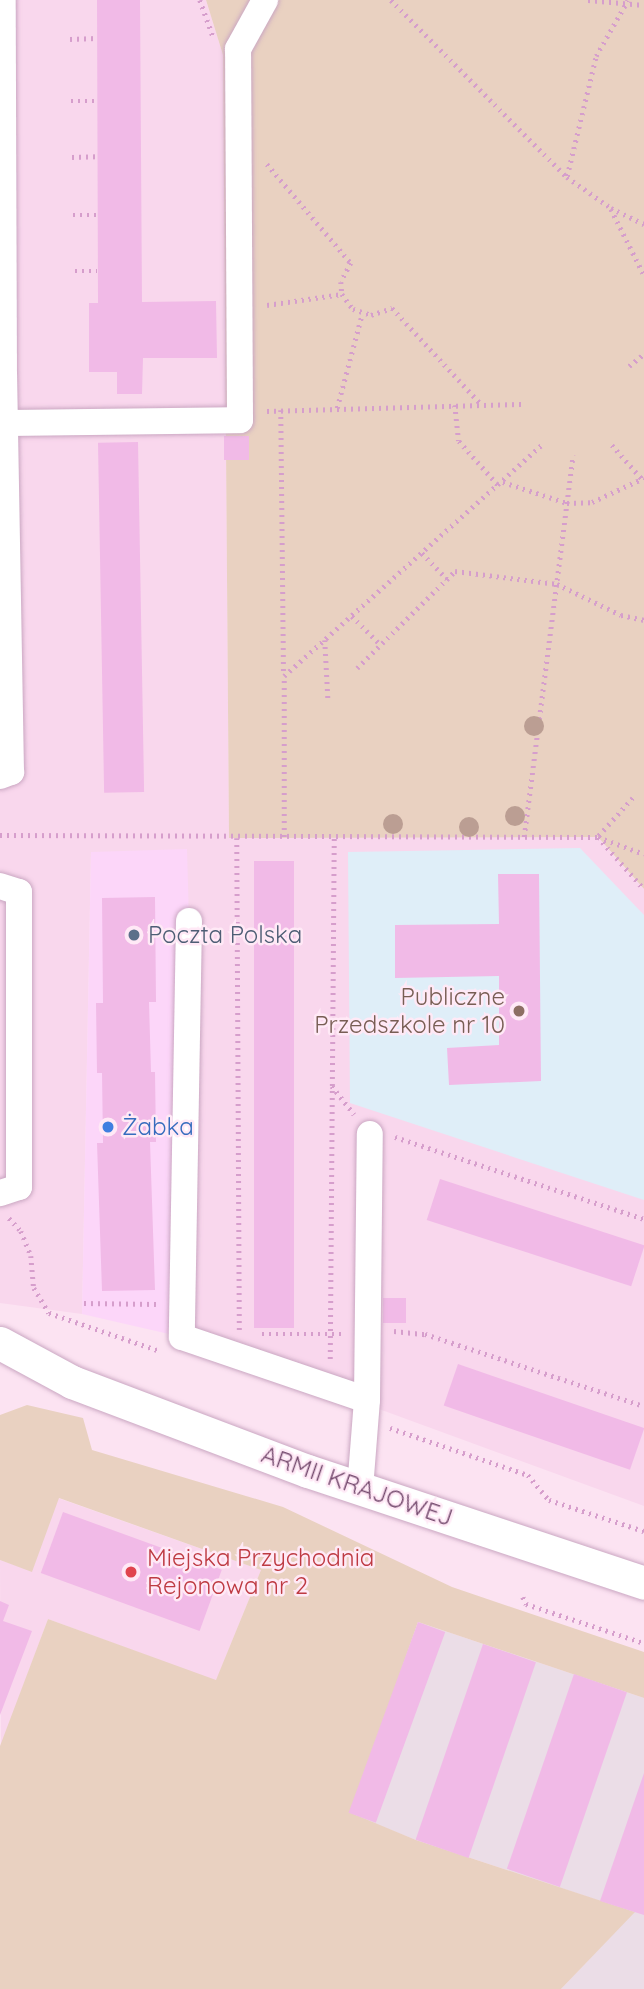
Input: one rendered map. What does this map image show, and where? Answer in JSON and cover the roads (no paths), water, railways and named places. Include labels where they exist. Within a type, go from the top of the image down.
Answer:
[{"type":"street","points":[[0,776],[11,772],[3,423],[3,0]]},
{"type":"street","points":[[3,423],[240,420],[238,49],[265,0]]},
{"type":"street","points":[[0,886],[19,891],[19,1186],[0,1194]]},
{"type":"street","points":[[190,921],[182,1337],[367,1400]]},
{"type":"street","points":[[360,1488],[367,1400],[370,1133]]},
{"type":"street","name":"ARMII KRAJOWEJ","points":[[0,1343],[72,1382],[360,1488],[644,1583]]},
{"type":"street","name":"ARMII KRAJOWEJ","points":[[0,1368],[72,1382]]},
{"type":"place","name":"Poczta Polska","points":[[134,935]]},
{"type":"place","name":"Publiczne Przedszkole nr 10","points":[[519,1011]]},
{"type":"place","name":"Żabka","points":[[108,1127]]},
{"type":"place","name":"Miejska Przychodnia Rejonowa nr 2","points":[[131,1572]]}]
